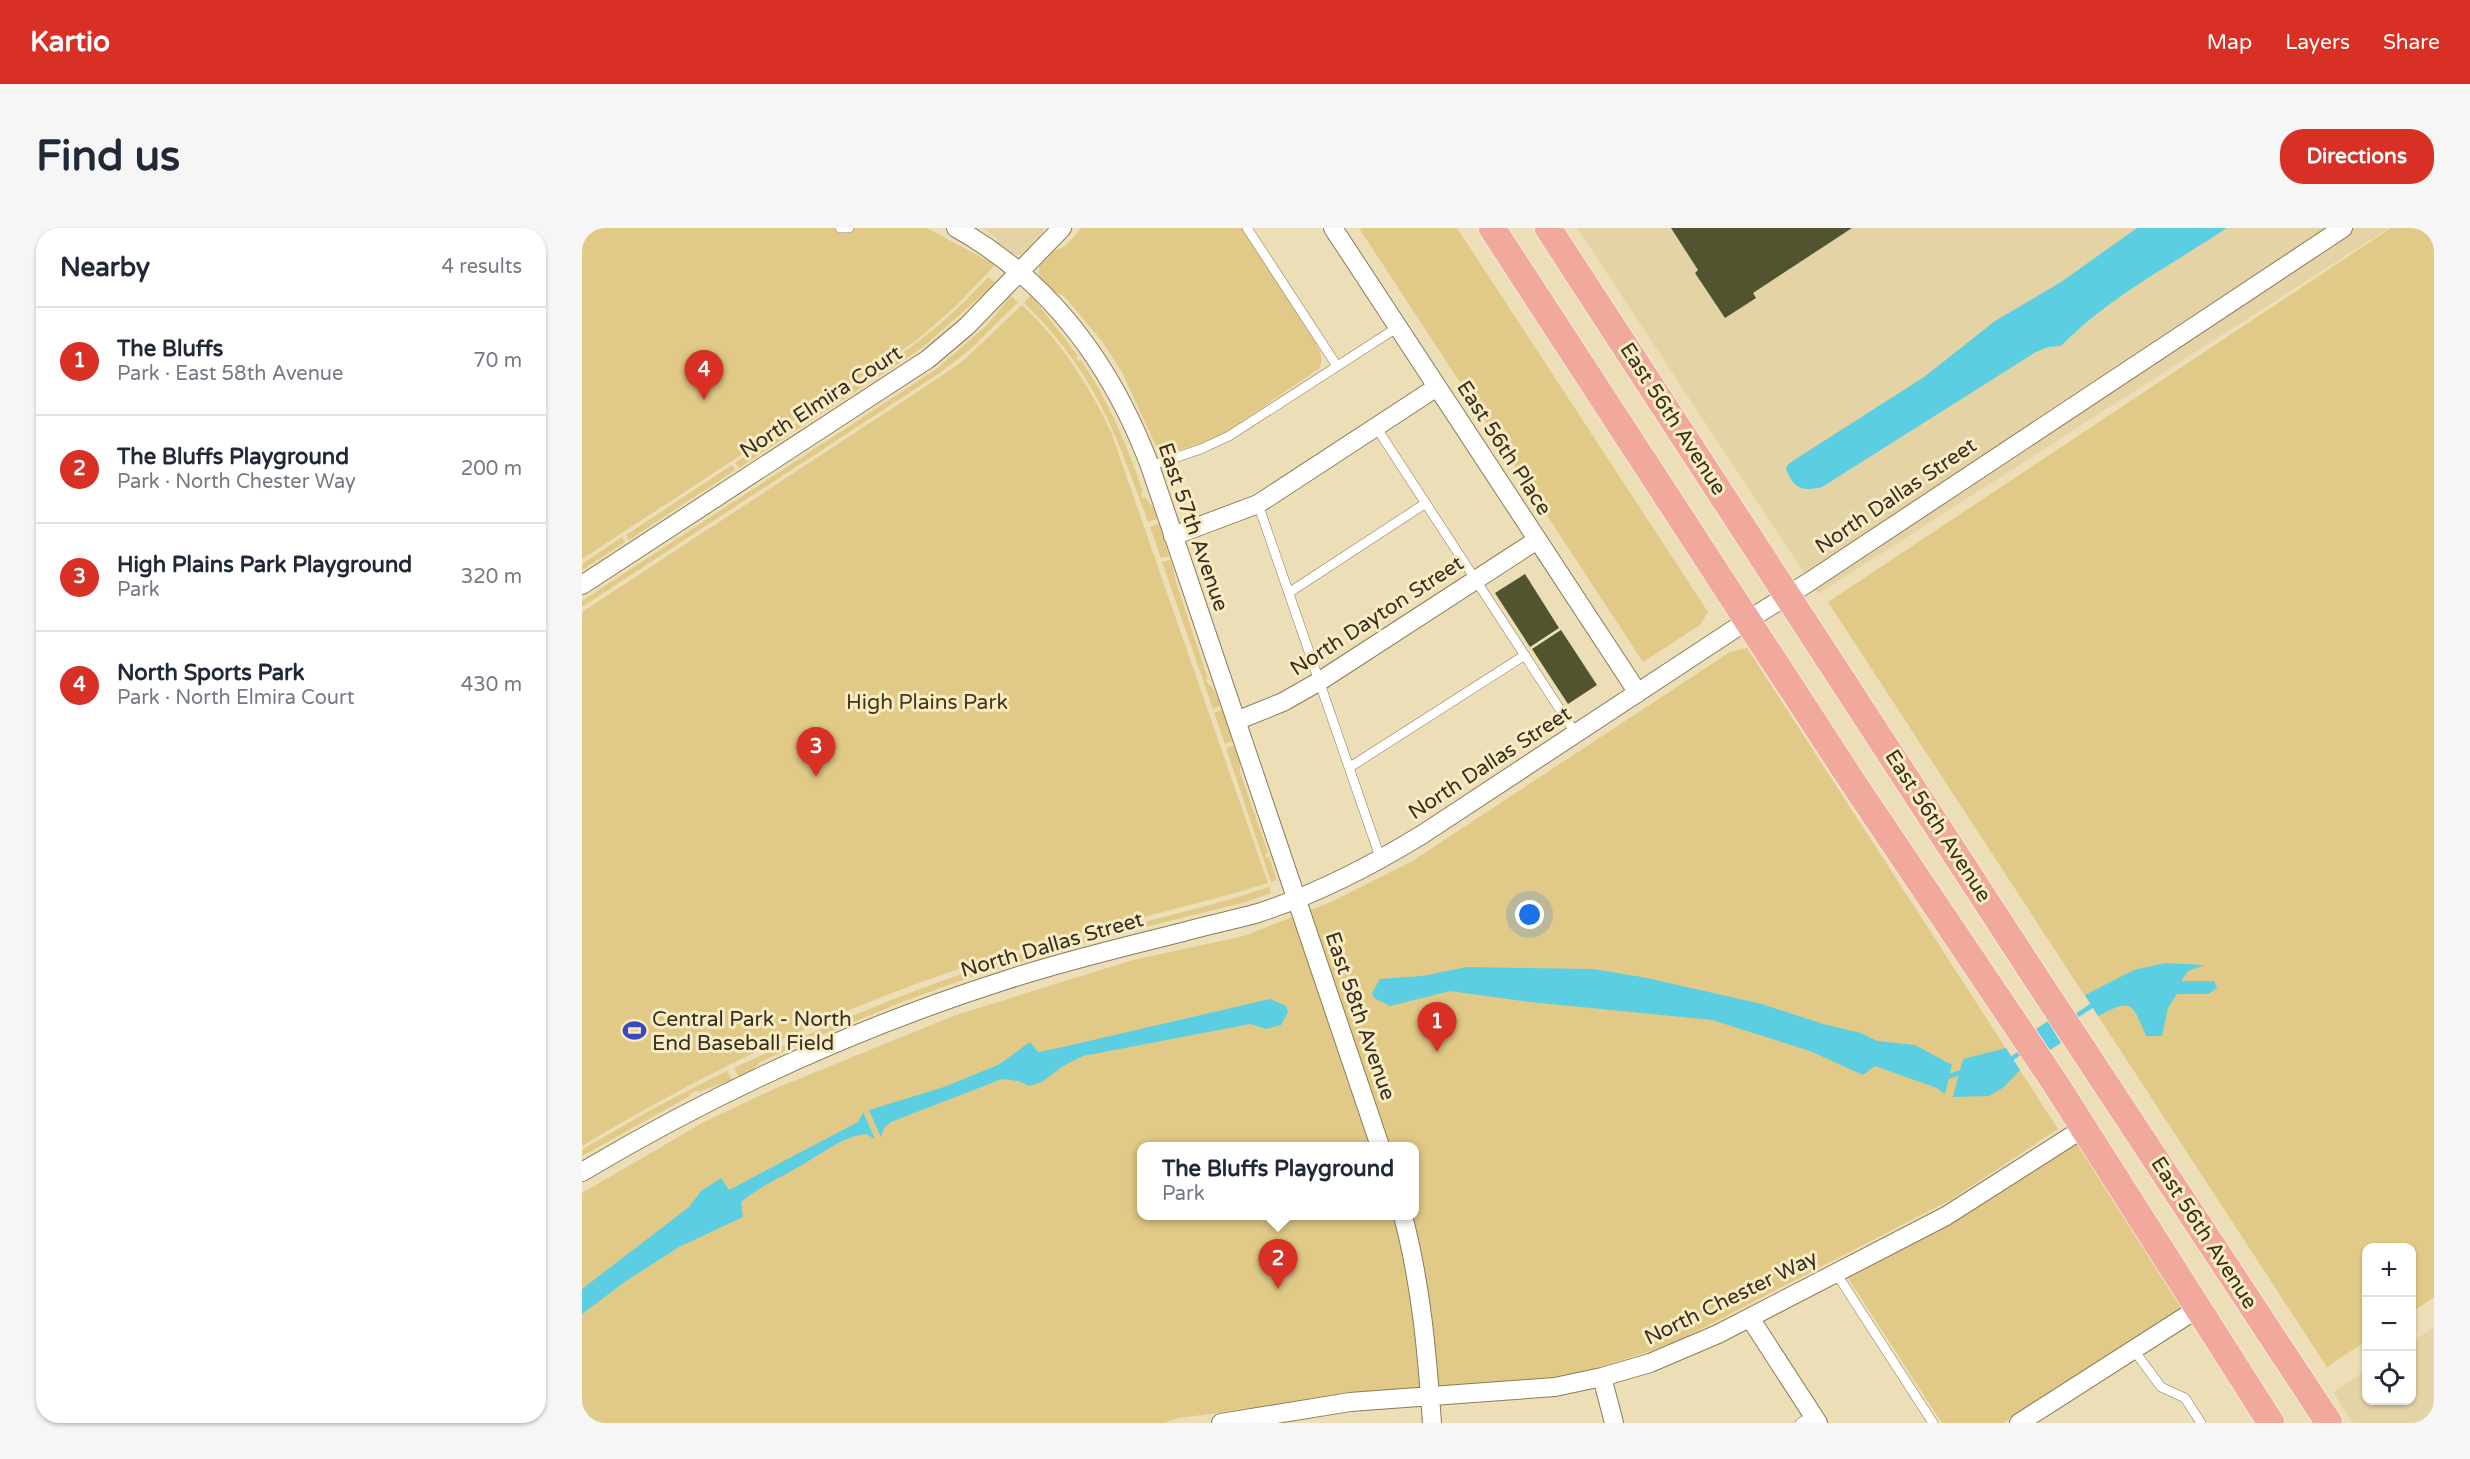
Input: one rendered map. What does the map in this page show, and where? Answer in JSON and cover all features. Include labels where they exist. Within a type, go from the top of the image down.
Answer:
[{"type":"main road","name":"East 56th Avenue","points":[[1492,228],[2055,1083],[2271,1423]]},
{"type":"main road","name":"East 56th Avenue","points":[[1548,228],[2034,975],[2329,1423]]},
{"type":"street","name":"East 57th Avenue","points":[[956,228],[989,248],[1020,272],[1061,312],[1097,358],[1124,406],[1150,466],[1296,899]]},
{"type":"street","name":"North Elmira Court","points":[[582,585],[928,359],[967,326],[1062,228]]},
{"type":"street","name":"East 56th Place","points":[[1333,228],[1638,693]]},
{"type":"street","name":"North Dallas Street","points":[[582,1172],[660,1127],[715,1099],[816,1052],[895,1019],[1044,968],[1238,919],[1296,899],[1381,860],[1788,595],[2343,228]]},
{"type":"street","points":[[1173,536],[1258,504],[1437,387]]},
{"type":"street","name":"North Dayton Street","points":[[1236,721],[1283,702],[1320,681],[1537,540]]},
{"type":"street","name":"East 58th Avenue","points":[[1296,899],[1379,1142]]},
{"type":"street","name":"North Chester Way","points":[[1221,1423],[1350,1402],[1539,1389],[1602,1377],[1664,1358],[1750,1318],[1952,1212],[2084,1128]]},
{"type":"street","points":[[1404,1220],[1420,1295],[1432,1423]]},
{"type":"street","points":[[2019,1423],[2197,1309]]},
{"type":"street","points":[[1750,1318],[1810,1420]]},
{"type":"street","points":[[1602,1377],[1614,1423]]},
{"type":"lane","points":[[840,228],[849,228]]},
{"type":"lane","points":[[1247,228],[1337,366]]},
{"type":"lane","points":[[1150,466],[1201,449],[1228,436],[1398,327]]},
{"type":"lane","points":[[1376,427],[1576,734]]},
{"type":"lane","points":[[1290,592],[1426,503]]},
{"type":"lane","points":[[1258,504],[1381,860]]},
{"type":"lane","points":[[1350,767],[1525,655]]},
{"type":"lane","points":[[1836,1273],[1933,1423]]},
{"type":"lane","points":[[2133,1349],[2161,1387],[2185,1398],[2201,1423]]},
{"type":"shaded area","points":[[982,228],[1045,228],[1040,238],[1022,256],[1011,253],[999,244],[996,237]]},
{"type":"shaded area","points":[[1577,228],[2389,228],[1818,594]]},
{"type":"shaded area","points":[[2434,1327],[2434,1423],[2353,1423],[2333,1392],[2362,1373],[2362,1405],[2416,1405],[2416,1339]]},
{"type":"green space","points":[[582,228],[927,228],[995,265],[956,306],[917,340],[582,559]]},
{"type":"green space","points":[[1081,228],[1242,228],[1317,345],[1321,357],[1320,368],[1226,432],[1211,440],[1167,454],[1156,446],[1122,372],[1102,341],[1064,296],[1049,288],[1040,277],[1040,265],[1044,259],[1065,246]]},
{"type":"green space","points":[[1359,228],[1457,228],[1708,612],[1700,625],[1643,662]]},
{"type":"green space","points":[[2391,228],[2434,228],[2434,1297],[2416,1309],[2416,1243],[2362,1243],[2362,1344],[2327,1367],[1828,602]]},
{"type":"green space","points":[[988,277],[996,283],[923,347],[874,380],[871,375],[933,330]]},
{"type":"green space","points":[[1031,295],[1078,356],[1076,357],[1078,361],[1081,360],[1100,392],[1130,457],[1143,492],[1141,493],[1142,498],[1145,497],[1154,509],[1157,519],[1148,522],[1113,431],[1086,378],[1048,328],[1024,303]]},
{"type":"green space","points":[[1011,296],[1018,302],[973,347],[941,372],[582,607],[582,601],[938,368],[986,326]]},
{"type":"green space","name":"High Plains Park","points":[[1022,305],[1061,348],[1093,397],[1111,432],[1268,883],[1034,945],[892,993],[734,1063],[682,1089],[582,1146],[582,612],[943,375],[964,360]]},
{"type":"green space","points":[[867,377],[870,382],[793,432],[790,427]]},
{"type":"green space","points":[[787,430],[790,434],[739,468],[735,463]]},
{"type":"green space","points":[[732,465],[735,470],[629,540],[626,535]]},
{"type":"green space","points":[[1159,523],[1169,556],[1161,558],[1150,527]]},
{"type":"green space","points":[[622,537],[625,542],[582,570],[582,564]]},
{"type":"green space","points":[[1171,560],[1208,679],[1205,680],[1214,690],[1221,706],[1213,709],[1162,562]]},
{"type":"green space","points":[[1747,648],[2058,1129],[1952,1199],[1670,1345],[1570,1376],[1420,1388],[1178,1418],[1164,1423],[582,1423],[582,1193],[704,1122],[774,1089],[956,1015],[1133,960],[1244,936],[1331,902],[1411,862],[1730,652]]},
{"type":"green space","points":[[1222,710],[1233,741],[1225,744],[1214,713]]},
{"type":"green space","points":[[1234,745],[1240,763],[1240,772],[1268,853],[1265,854],[1266,858],[1269,857],[1277,880],[1271,882],[1226,748]]},
{"type":"green space","points":[[1269,887],[1271,893],[1246,902],[1081,943],[968,978],[810,1040],[760,1062],[751,1071],[739,1077],[734,1068],[845,1019],[997,962],[1065,942],[1211,905]]},
{"type":"green space","points":[[727,1071],[732,1080],[689,1094],[690,1096],[582,1156],[582,1150],[588,1146],[658,1106]]},
{"type":"green space","points":[[2080,1142],[2182,1307],[2003,1423],[1942,1423],[1846,1275],[1965,1215]]},
{"type":"water","points":[[2137,228],[2227,228],[2119,297],[2061,346],[2048,347],[2036,352],[1822,487],[1804,489],[1792,481],[1786,469],[1788,464],[1924,377],[1995,321],[2061,282]]},
{"type":"water","points":[[2165,963],[2205,965],[2188,971],[2181,981],[2214,981],[2217,988],[2208,994],[2177,994],[2168,1008],[2162,1036],[2146,1036],[2130,1006],[2124,1005],[2098,1016],[2085,995],[2134,970]]},
{"type":"water","points":[[1467,967],[1593,969],[1642,977],[1762,1004],[1823,1024],[1861,1033],[1877,1041],[1915,1045],[1952,1065],[1945,1094],[1937,1088],[1875,1066],[1863,1075],[1810,1051],[1712,1020],[1530,1002],[1450,991],[1390,1006],[1374,998],[1372,993],[1380,979],[1422,976]]},
{"type":"water","points":[[1270,999],[1286,1006],[1288,1012],[1281,1025],[1266,1029],[1250,1024],[1083,1056],[1063,1066],[1042,1082],[1029,1086],[1019,1081],[1002,1079],[891,1122],[884,1128],[881,1137],[869,1110],[944,1087],[998,1065],[1030,1042],[1038,1052]]},
{"type":"water","points":[[2048,1021],[2061,1043],[2050,1050],[2036,1029]]},
{"type":"water","points":[[2006,1048],[2020,1070],[2004,1087],[1989,1096],[1953,1097],[1963,1059]]},
{"type":"water","points":[[863,1112],[875,1139],[866,1134],[848,1139],[763,1187],[741,1202],[743,1217],[679,1247],[626,1281],[582,1314],[582,1289],[689,1207],[701,1191],[721,1178],[729,1190],[858,1122]]},
{"type":"building","points":[[1671,228],[1852,228],[1753,293],[1756,298],[1725,318],[1695,273],[1698,270]]},
{"type":"building","points":[[1525,574],[1559,628],[1530,647],[1495,593]]},
{"type":"building","points":[[1561,630],[1597,685],[1568,704],[1532,649]]},
{"type":"waterway","points":[[2073,1018],[2096,1003]]},
{"type":"waterway","points":[[2008,1061],[2023,1051]]},
{"type":"waterway","points":[[1944,1078],[1962,1072]]},
{"type":"place","name":"North Sports Park","points":[[704,400]]},
{"type":"place","name":"High Plains Park Playground","points":[[816,777]]},
{"type":"place","name":"Central Park - North End Baseball Field","points":[[634,1031]]},
{"type":"place","name":"The Bluffs","points":[[1437,1052]]},
{"type":"place","name":"The Bluffs Playground","points":[[1278,1289]]}]
